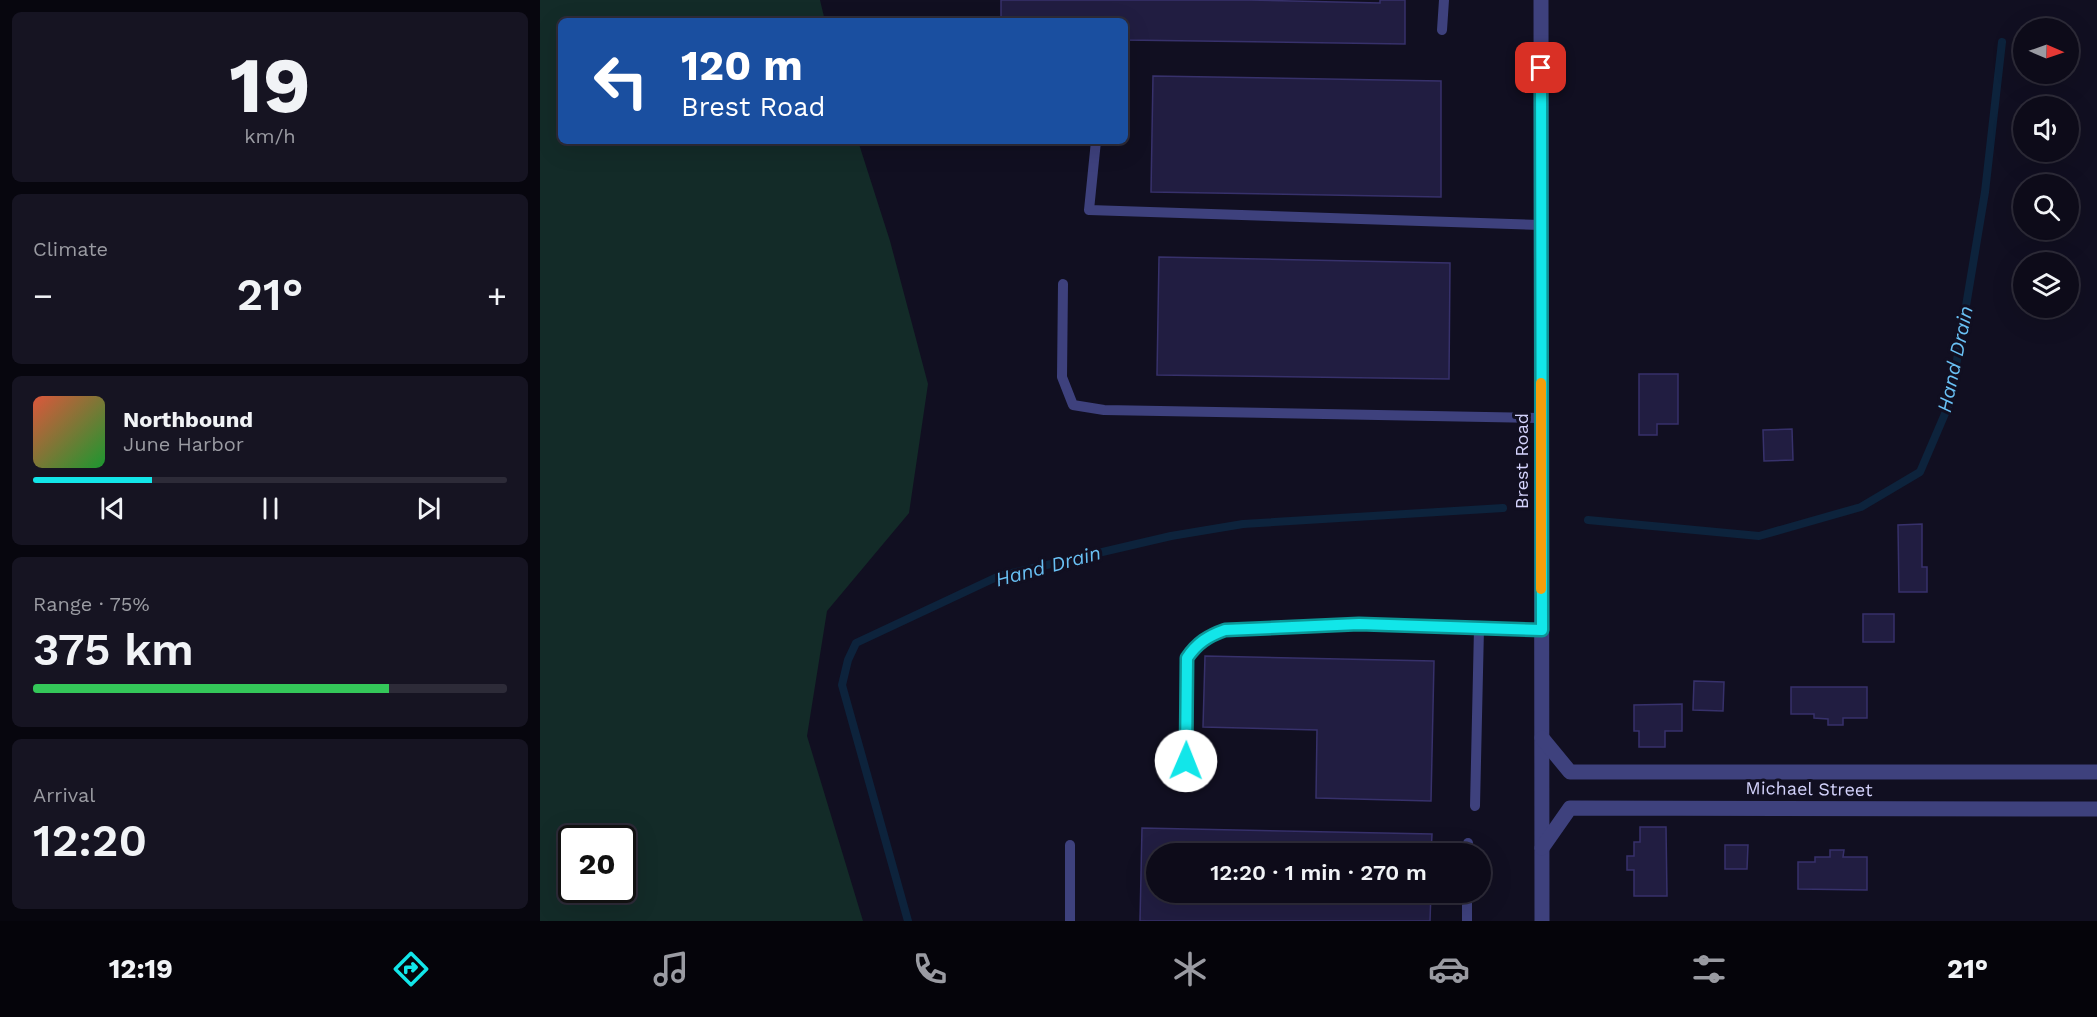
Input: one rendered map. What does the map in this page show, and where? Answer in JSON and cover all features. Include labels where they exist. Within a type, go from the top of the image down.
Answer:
[{"type":"street","name":"Brest Road","points":[[1541,0],[1542,921]]},
{"type":"street","name":"Michael Street","points":[[1542,738],[1570,772],[2097,772]]},
{"type":"street","name":"Michael Street","points":[[1542,848],[1569,808],[2097,809]]},
{"type":"lane","points":[[1442,30],[1444,0]]},
{"type":"lane","points":[[1096,144],[1089,210],[1541,225]]},
{"type":"lane","points":[[1063,284],[1062,377],[1072,405],[1104,410],[1541,418]]},
{"type":"lane","points":[[1186,782],[1187,658],[1209,635],[1225,630],[1359,624],[1542,630]]},
{"type":"lane","points":[[1475,806],[1479,628]]},
{"type":"lane","points":[[1070,845],[1070,921]]},
{"type":"lane","points":[[1467,903],[1467,921]]},
{"type":"green space","points":[[540,0],[820,0],[824,18],[558,18],[558,144],[859,144],[890,241],[928,384],[909,513],[827,611],[807,736],[863,921],[540,921]]},
{"type":"building","points":[[1001,0],[1249,0],[1380,3],[1380,0],[1405,0],[1405,44],[1128,40],[1128,18],[1001,18]]},
{"type":"building","points":[[1153,76],[1441,81],[1441,197],[1151,192]]},
{"type":"building","points":[[1159,257],[1450,263],[1449,379],[1157,375]]},
{"type":"building","points":[[1639,374],[1678,374],[1678,424],[1657,424],[1657,435],[1639,435]]},
{"type":"building","points":[[1792,429],[1793,460],[1764,461],[1763,430]]},
{"type":"building","points":[[1922,524],[1922,567],[1927,567],[1927,592],[1899,592],[1898,525]]},
{"type":"building","points":[[1863,614],[1894,614],[1894,642],[1863,642]]},
{"type":"building","points":[[1205,656],[1434,661],[1431,801],[1316,798],[1317,730],[1203,727]]},
{"type":"building","points":[[1694,681],[1724,682],[1723,711],[1693,710]]},
{"type":"building","points":[[1791,687],[1867,687],[1867,718],[1843,718],[1843,725],[1828,725],[1828,719],[1814,718],[1814,714],[1791,714]]},
{"type":"building","points":[[1682,704],[1682,731],[1665,731],[1665,747],[1639,747],[1639,731],[1634,731],[1634,705]]},
{"type":"building","points":[[1640,827],[1666,827],[1667,896],[1634,896],[1634,870],[1627,870],[1627,856],[1634,856],[1634,842],[1640,842]]},
{"type":"building","points":[[1142,828],[1432,834],[1432,843],[1146,843],[1146,903],[1431,903],[1430,921],[1140,921]]},
{"type":"building","points":[[1725,845],[1748,845],[1747,869],[1725,869]]},
{"type":"building","points":[[1830,850],[1844,850],[1843,857],[1867,857],[1867,890],[1798,889],[1798,862],[1815,862],[1815,857],[1830,857]]},
{"type":"waterway","name":"Hand Drain","points":[[1588,520],[1759,536],[1861,507],[1920,472],[1950,402],[1985,192],[2002,42]]},
{"type":"waterway","name":"Hand Drain","points":[[908,921],[842,685],[848,660],[856,643],[999,576],[1171,536],[1243,524],[1503,508]]},
{"type":"slow traffic","points":[[1541,383],[1541,589]]},
{"type":"route","points":[[1186,761],[1187,658],[1209,635],[1225,630],[1359,624],[1542,630],[1541,68]]}]
